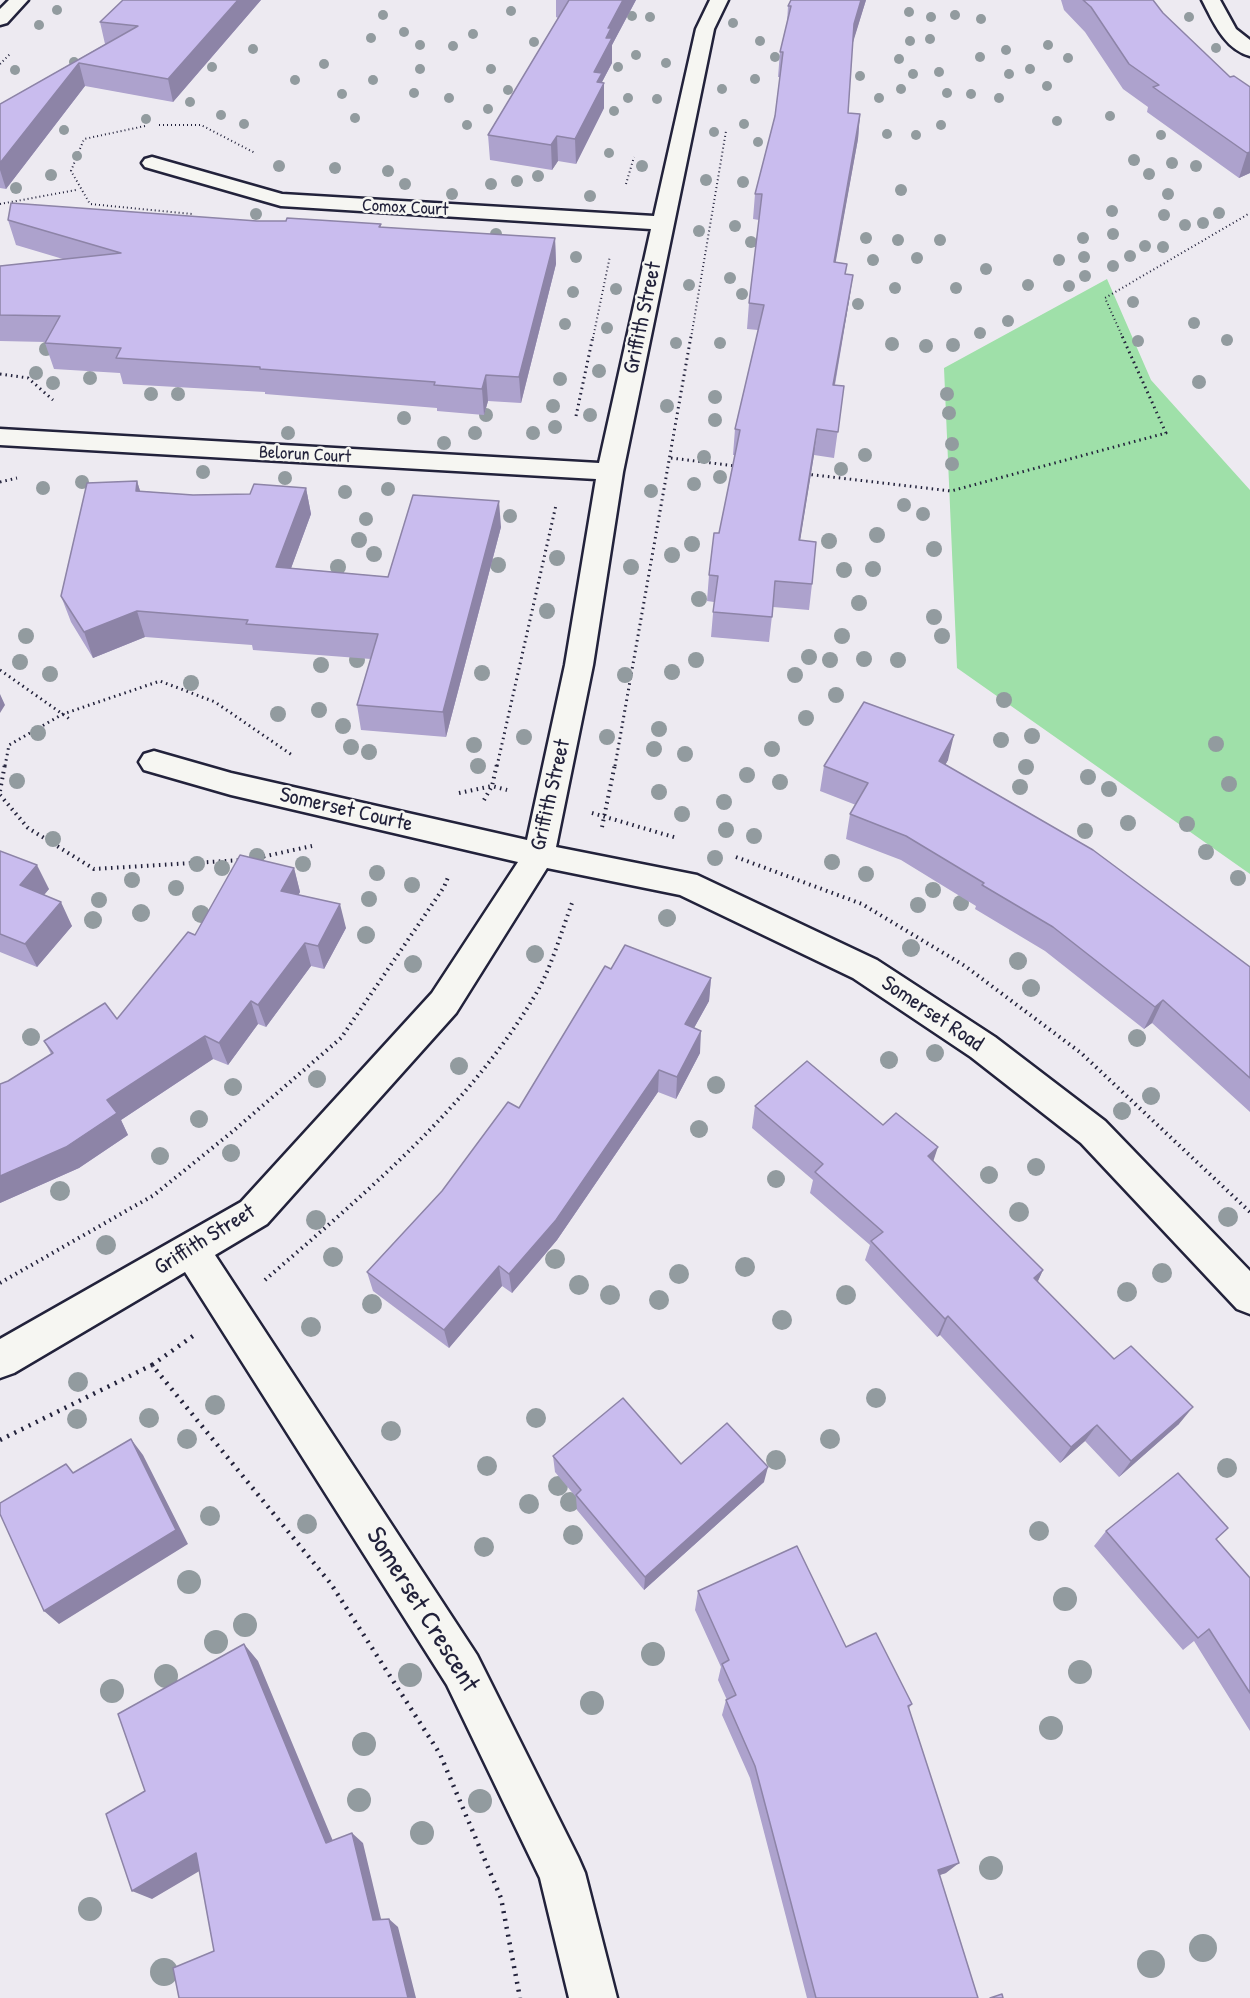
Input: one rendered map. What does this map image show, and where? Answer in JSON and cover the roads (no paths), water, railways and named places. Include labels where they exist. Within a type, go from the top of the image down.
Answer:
[{"type":"street","points":[[0,18],[19,0]]},
{"type":"street","name":"Griffith Street","points":[[0,1360],[254,1213],[444,1003],[539,855],[579,665],[610,472],[705,29],[719,0]]},
{"type":"street","points":[[1211,0],[1228,32],[1250,50]]},
{"type":"street","name":"Comox Court","points":[[152,163],[281,200],[664,223]]},
{"type":"street","name":"Belorun Court","points":[[0,437],[610,472]]},
{"type":"street","name":"Somerset Courte","points":[[154,762],[231,784],[539,855]]},
{"type":"street","name":"Somerset Road","points":[[539,855],[686,884],[875,975],[983,1047],[1093,1132],[1178,1218],[1250,1297]]},
{"type":"street","name":"Somerset Crescent","points":[[190,1250],[462,1670],[562,1873],[593,1998]]}]
